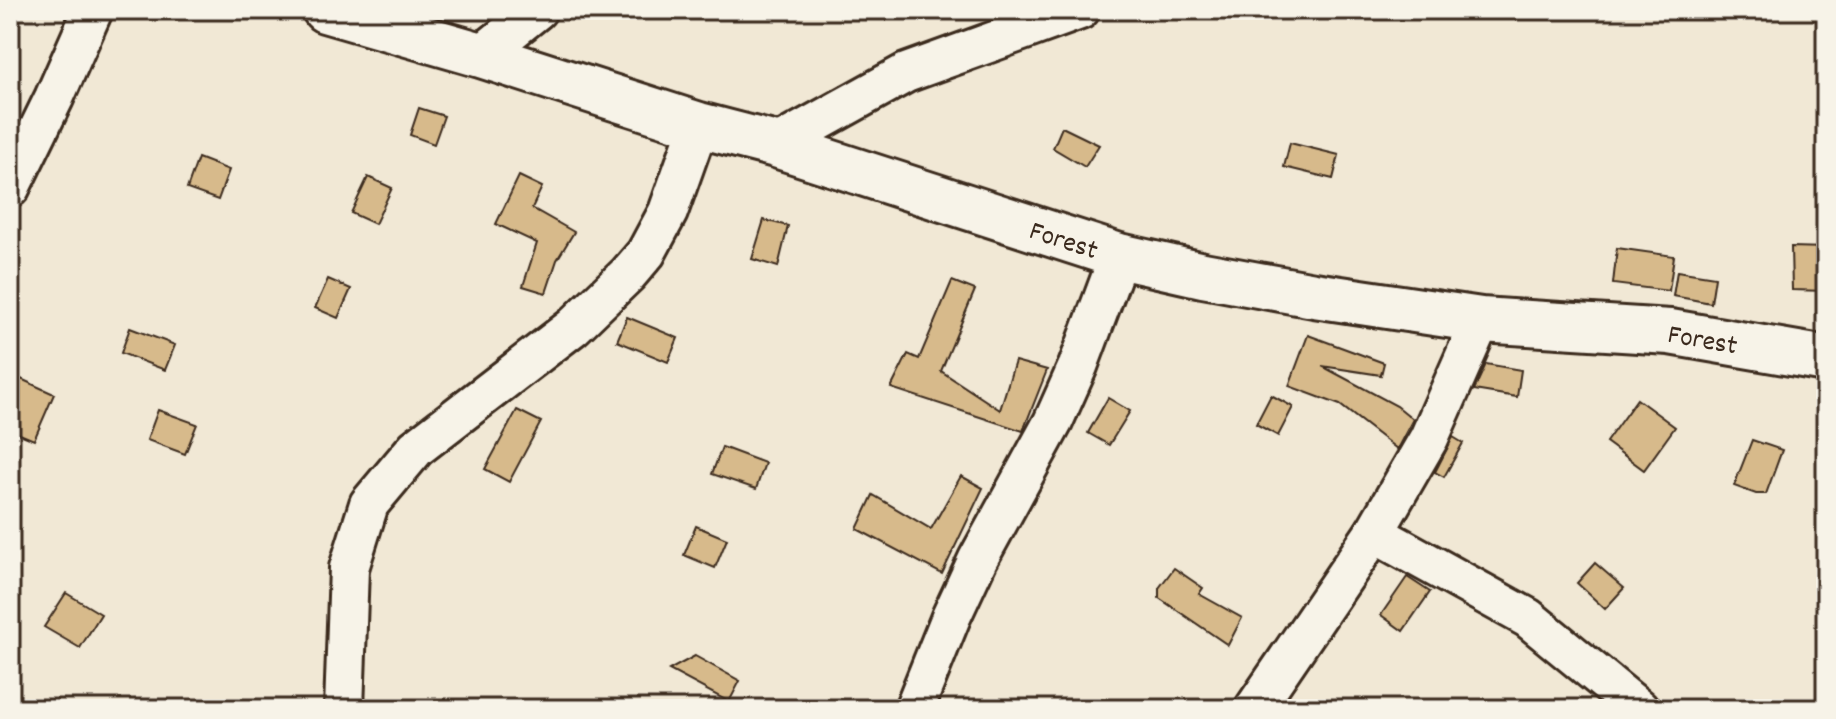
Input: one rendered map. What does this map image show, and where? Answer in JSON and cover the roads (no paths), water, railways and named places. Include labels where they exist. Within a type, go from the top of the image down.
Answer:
[{"type":"street","points":[[10,188],[93,10]]},
{"type":"street","name":"Forest","points":[[325,10],[481,55],[699,125],[776,145],[1119,256],[1314,295],[1481,320],[1670,332],[1826,359]]},
{"type":"street","points":[[481,55],[537,10]]},
{"type":"street","points":[[776,145],[906,73],[1080,10]]},
{"type":"street","points":[[344,709],[349,568],[369,504],[416,448],[573,327],[628,274],[646,253],[668,212],[699,125]]},
{"type":"street","points":[[914,709],[978,559],[1053,422],[1078,366],[1119,256]]},
{"type":"street","points":[[1254,709],[1374,533],[1429,438],[1481,320]]},
{"type":"street","points":[[1374,533],[1528,618],[1639,709]]}]
